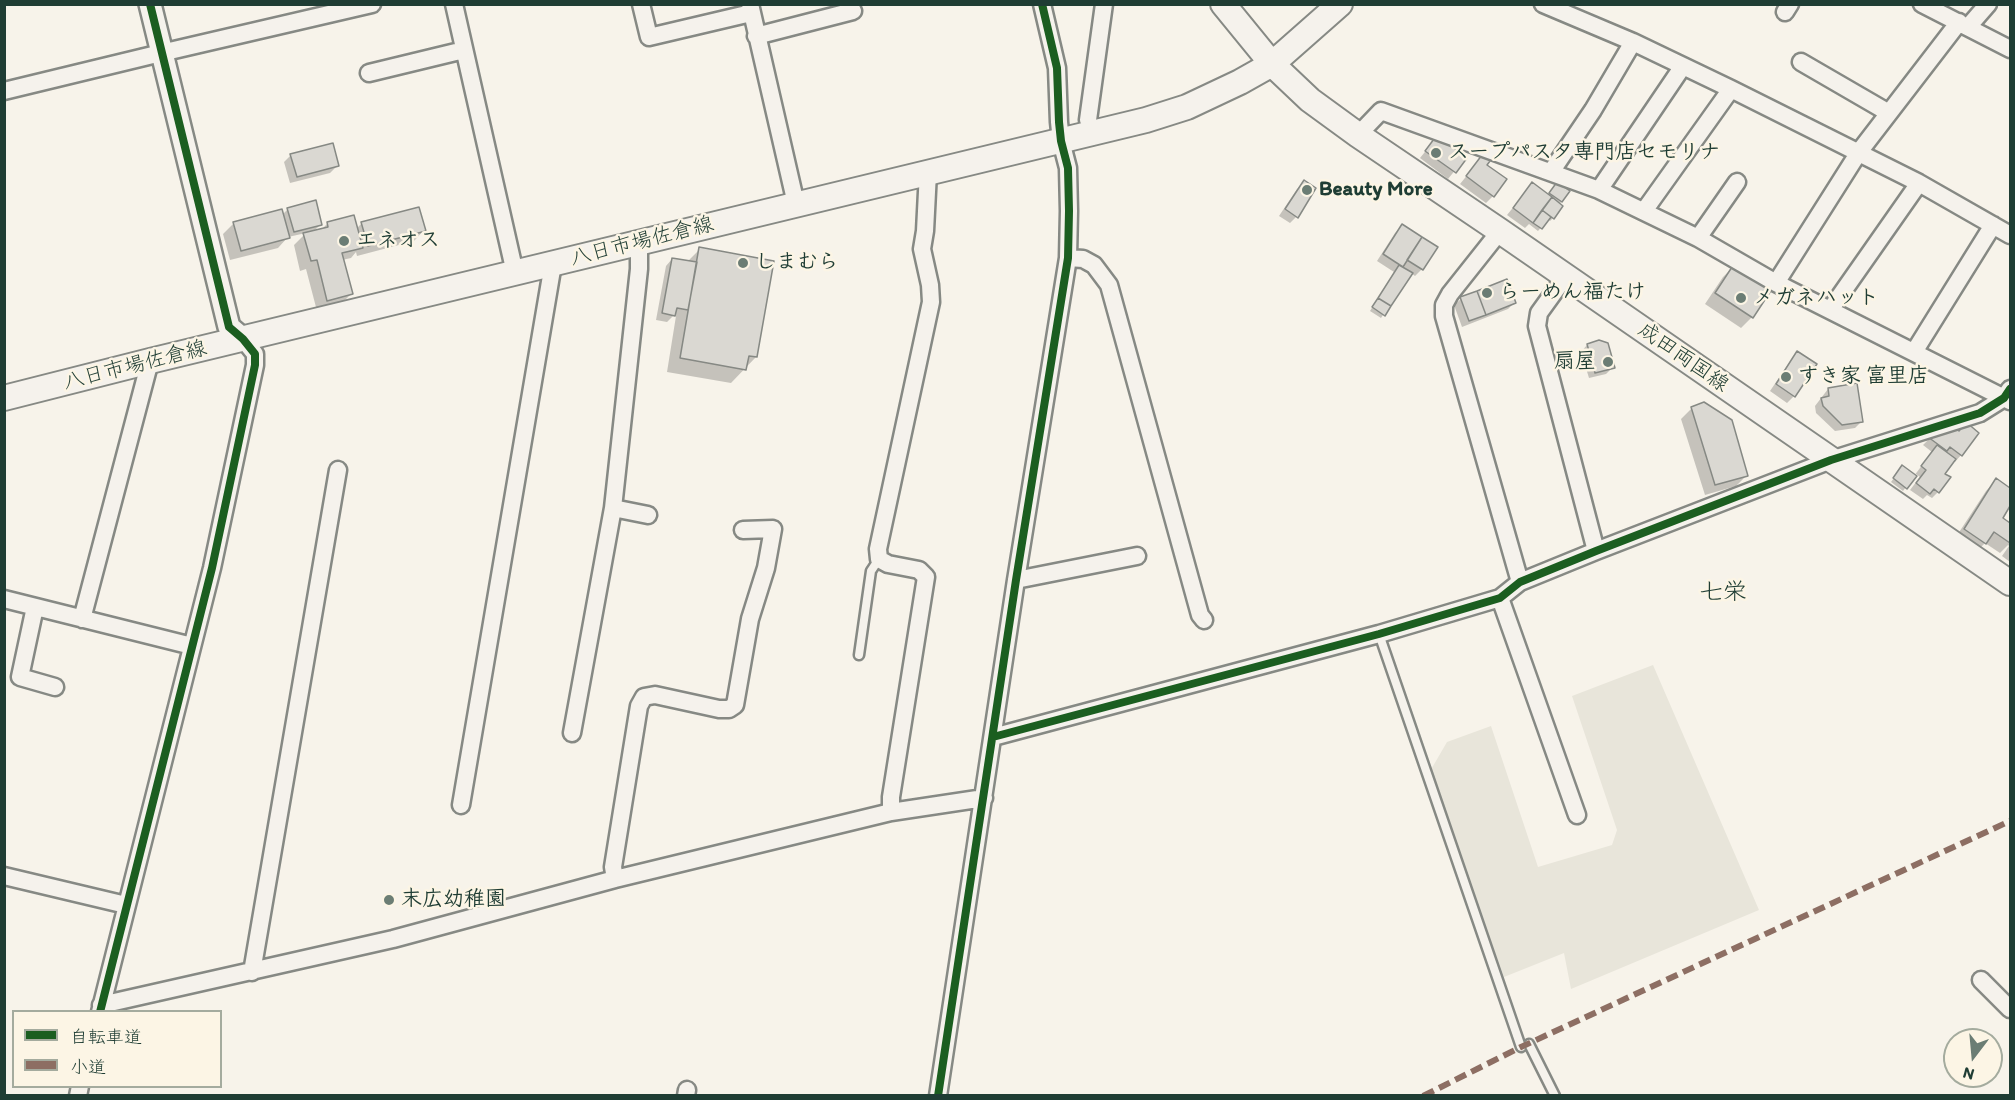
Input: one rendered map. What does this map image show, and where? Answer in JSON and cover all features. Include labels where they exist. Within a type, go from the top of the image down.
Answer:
[{"type":"main road","name":"成田両国線","points":[[1223,4],[1272,64],[1310,100],[2010,583]]},
{"type":"main road","points":[[1272,64],[1340,4]]},
{"type":"main road","name":"八日市場佐倉線","points":[[4,398],[1146,120],[1187,107],[1272,64]]},
{"type":"street","points":[[150,4],[229,327],[255,354],[255,364],[212,568],[101,1008],[393,939],[615,879],[891,812],[984,798]]},
{"type":"street","points":[[4,91],[372,4]]},
{"type":"street","points":[[454,4],[515,273]]},
{"type":"street","points":[[640,4],[649,37],[751,9],[796,204]]},
{"type":"street","points":[[938,1095],[1016,580],[1068,258],[1070,212],[1068,168],[1061,141],[1057,68],[1042,4]]},
{"type":"street","points":[[1088,120],[1104,4]]},
{"type":"street","points":[[1543,4],[1633,42],[1731,88],[1919,183],[2010,235]]},
{"type":"street","points":[[1922,4],[2010,49]]},
{"type":"street","points":[[1776,283],[1859,152],[1963,24],[1988,4]]},
{"type":"street","points":[[756,36],[854,11]]},
{"type":"street","points":[[1551,172],[1593,110],[1633,42]]},
{"type":"street","points":[[369,73],[464,50]]},
{"type":"street","points":[[1801,62],[1889,113]]},
{"type":"street","points":[[1599,190],[1683,66]]},
{"type":"street","points":[[1644,211],[1731,88]]},
{"type":"street","points":[[1358,135],[1381,111],[1599,190],[1698,238],[1776,283],[2008,396]]},
{"type":"street","points":[[891,812],[891,797],[926,577],[919,570],[888,564],[879,559],[878,549],[931,302],[930,285],[922,249],[928,172]]},
{"type":"street","points":[[1698,238],[1737,182]]},
{"type":"street","points":[[1830,310],[1919,183]]},
{"type":"street","points":[[1914,351],[1993,225]]},
{"type":"street","points":[[1500,231],[1450,294],[1444,305],[1444,316],[1520,582]]},
{"type":"street","points":[[572,733],[613,508],[638,281],[639,243]]},
{"type":"street","points":[[1068,258],[1083,259],[1094,265],[1109,285],[1200,615],[1204,620]]},
{"type":"street","points":[[461,806],[553,264]]},
{"type":"street","points":[[1565,277],[1539,313],[1537,326],[1596,551]]},
{"type":"street","points":[[82,619],[150,361]]},
{"type":"street","points":[[993,737],[1379,634],[1500,598],[1520,582],[1596,551],[1831,460],[1980,413],[2008,396]]},
{"type":"street","points":[[252,972],[338,470]]},
{"type":"street","points":[[613,508],[648,515]]},
{"type":"street","points":[[615,879],[613,867],[639,706],[644,697],[655,695],[719,709],[729,709],[735,705],[750,620],[766,568],[773,529],[743,530]]},
{"type":"street","points":[[1016,580],[1137,556]]},
{"type":"street","points":[[1500,598],[1577,815]]},
{"type":"street","points":[[4,599],[192,646]]},
{"type":"street","points":[[35,607],[20,676],[55,687]]},
{"type":"street","points":[[4,876],[126,905]]},
{"type":"street","points":[[1981,980],[2010,1009]]},
{"type":"lane","points":[[859,655],[871,571],[879,559]]},
{"type":"lane","points":[[1379,634],[1525,1046],[1555,1095]]},
{"type":"shaded area","points":[[1653,665],[1759,910],[1571,989],[1564,953],[1504,977],[1429,773],[1447,742],[1491,726],[1538,867],[1612,845],[1617,830],[1572,696]]},
{"type":"building","points":[[1437,135],[1467,158],[1456,173],[1425,151]]},
{"type":"building","points":[[333,143],[339,166],[297,177],[290,154]]},
{"type":"building","points":[[1482,155],[1490,161],[1487,165],[1507,179],[1494,197],[1466,176]]},
{"type":"building","points":[[1304,180],[1316,188],[1298,218],[1285,209]]},
{"type":"building","points":[[1532,182],[1552,197],[1533,223],[1513,208]]},
{"type":"building","points":[[1557,182],[1570,191],[1562,202],[1549,193]]},
{"type":"building","points":[[1552,197],[1563,206],[1554,219],[1542,210]]},
{"type":"building","points":[[316,200],[322,225],[294,232],[287,208]]},
{"type":"building","points":[[419,207],[426,231],[368,246],[361,222]]},
{"type":"building","points":[[282,209],[290,238],[241,251],[233,222]]},
{"type":"building","points":[[1542,210],[1551,217],[1542,229],[1533,223]]},
{"type":"building","points":[[354,215],[363,248],[342,253],[353,294],[327,301],[317,260],[311,261],[303,233],[328,227],[327,222]]},
{"type":"building","points":[[1402,224],[1422,237],[1403,267],[1383,254]]},
{"type":"building","points":[[1422,237],[1438,247],[1423,270],[1407,260]]},
{"type":"building","points":[[699,247],[774,261],[757,357],[749,356],[746,370],[680,358]]},
{"type":"building","points":[[672,258],[697,262],[688,310],[677,308],[675,316],[662,313]]},
{"type":"building","points":[[1734,264],[1772,289],[1753,318],[1715,293]]},
{"type":"building","points":[[1399,265],[1413,273],[1391,306],[1378,298]]},
{"type":"building","points":[[1507,279],[1516,303],[1486,315],[1477,291]]},
{"type":"building","points":[[1477,291],[1486,315],[1469,321],[1460,297]]},
{"type":"building","points":[[1378,298],[1391,306],[1385,316],[1372,307]]},
{"type":"building","points":[[1599,340],[1608,343],[1615,368],[1595,373],[1587,344]]},
{"type":"building","points":[[1797,351],[1817,364],[1795,397],[1776,384]]},
{"type":"building","points":[[1857,383],[1863,422],[1842,425],[1823,406],[1821,398],[1829,396],[1828,388]]},
{"type":"building","points":[[1704,402],[1732,420],[1748,476],[1715,485],[1691,407]]},
{"type":"building","points":[[1966,422],[1979,433],[1962,456],[1950,447],[1947,451],[1928,437],[1952,425],[1959,431]]},
{"type":"building","points":[[1937,445],[1956,459],[1945,474],[1951,477],[1939,493],[1934,489],[1930,494],[1916,483],[1926,470],[1921,466]]},
{"type":"building","points":[[1902,465],[1917,476],[1907,489],[1893,478]]},
{"type":"building","points":[[1996,478],[2010,488],[2010,506],[2003,518],[2010,523],[2010,543],[1994,532],[1986,544],[1964,529]]},
{"type":"marked path","points":[[1423,1096],[1521,1047],[2010,821]]},
{"type":"cycle path","points":[[101,1010],[212,568],[255,365],[255,354],[229,327],[150,4]]},
{"type":"cycle path","points":[[938,1096],[1016,580],[1068,258],[1068,168],[1061,141],[1057,68],[1042,4]]},
{"type":"cycle path","points":[[993,737],[1379,634],[1500,598],[1520,582],[1831,460],[1980,413],[2004,398],[2010,389]]},
{"type":"place","name":"スープパスタ専門店セモリナ","points":[[1436,153]]},
{"type":"place","name":"Beauty More","points":[[1307,190]]},
{"type":"place","name":"エネオス","points":[[344,241]]},
{"type":"place","name":"しまむら","points":[[743,263]]},
{"type":"place","name":"らーめん福たけ","points":[[1487,293]]},
{"type":"place","name":"メガネハット","points":[[1741,298]]},
{"type":"place","name":"扇屋","points":[[1608,362]]},
{"type":"place","name":"すき家 富里店","points":[[1786,377]]},
{"type":"place","name":"末広幼稚園","points":[[389,900]]},
{"type":"district","name":"七栄","points":[[1723,593]]}]
